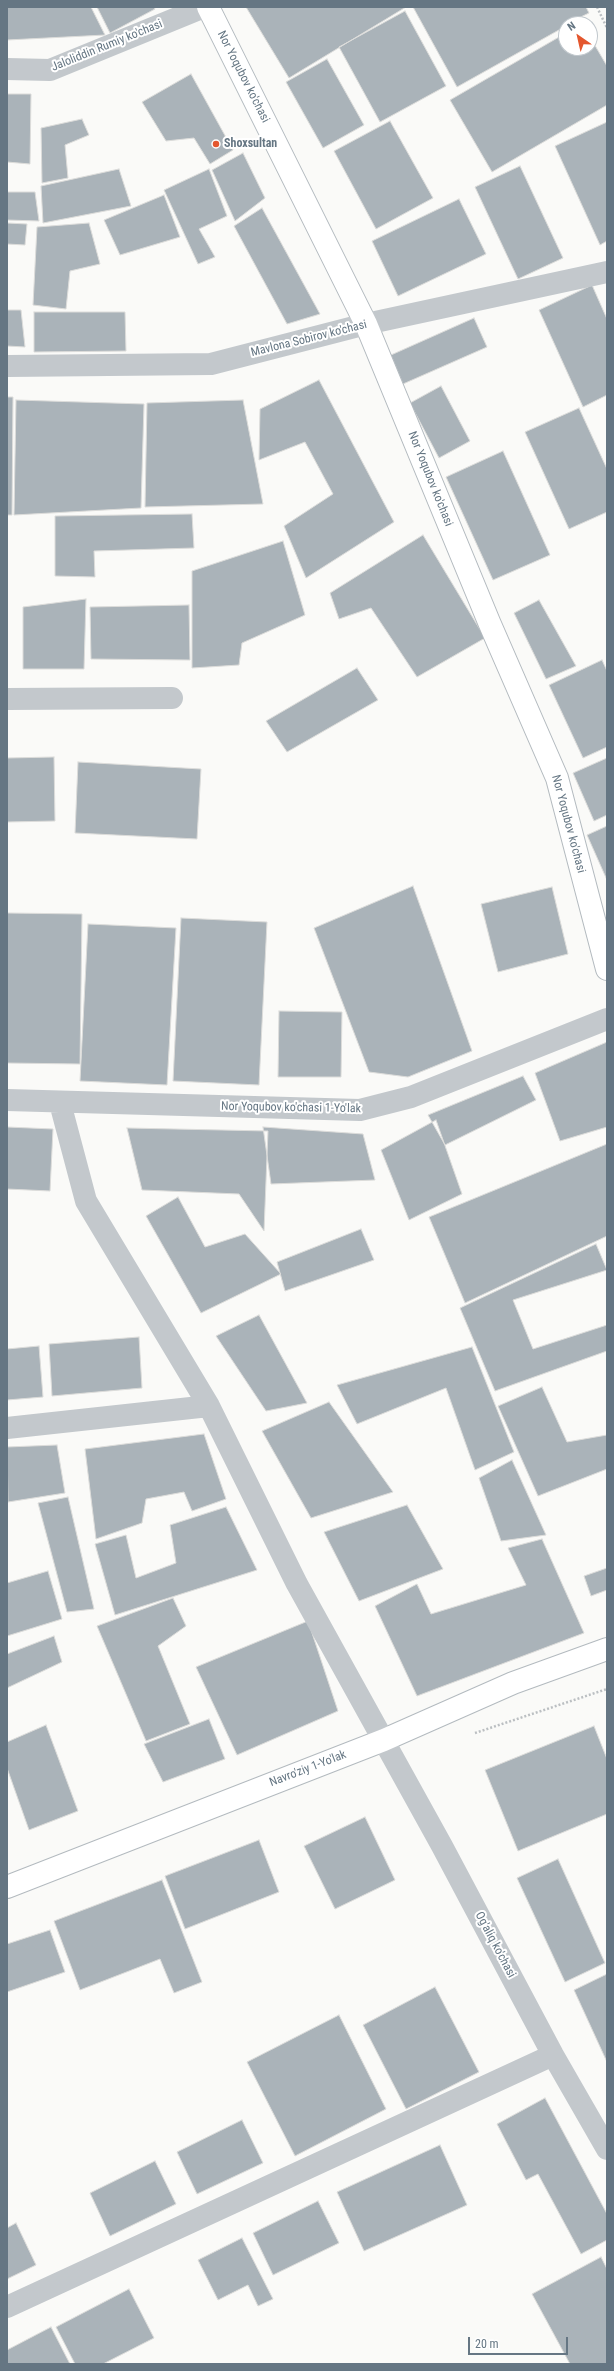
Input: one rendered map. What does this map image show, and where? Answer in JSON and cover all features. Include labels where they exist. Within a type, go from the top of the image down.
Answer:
[{"type":"street","name":"Jaloliddin Rumiy ko'chasi","points":[[7,69],[50,70],[204,7]]},
{"type":"street","name":"Nor Yoqubov ko'chasi","points":[[208,7],[366,324],[489,622],[557,778],[607,969]]},
{"type":"street","name":"Mavlona Sobirov ko'chasi","points":[[7,366],[212,364],[366,324],[607,272]]},
{"type":"street","points":[[7,699],[172,698]]},
{"type":"street","name":"Nor Yoqubov ko'chasi 1-Yo'lak","points":[[7,1100],[60,1103],[360,1110],[411,1097],[607,1019]]},
{"type":"street","name":"Og'aliq ko'chasi","points":[[60,1103],[86,1201],[209,1406],[297,1584],[384,1740],[553,2055],[607,2149]]},
{"type":"street","points":[[7,1428],[209,1406]]},
{"type":"street","name":"Navro'ziy 1-Yo'lak","points":[[7,1887],[384,1740],[513,1683],[607,1648]]},
{"type":"street","points":[[7,2307],[553,2055]]},
{"type":"path","points":[[597,7],[607,28]]},
{"type":"building","points":[[7,7],[91,7],[105,35],[7,40]]},
{"type":"building","points":[[97,7],[154,7],[155,9],[110,33]]},
{"type":"building","points":[[246,7],[406,7],[289,78]]},
{"type":"building","points":[[413,7],[586,7],[589,13],[583,16],[558,16],[558,30],[457,87]]},
{"type":"building","points":[[405,11],[446,86],[380,122],[339,47]]},
{"type":"building","points":[[558,38],[558,56],[598,56],[598,51],[607,66],[607,105],[492,172],[450,100]]},
{"type":"building","points":[[327,59],[364,125],[323,148],[286,82]]},
{"type":"building","points":[[191,74],[233,150],[210,164],[194,138],[166,141],[142,102]]},
{"type":"building","points":[[7,94],[31,94],[30,164],[7,162]]},
{"type":"building","points":[[82,119],[89,135],[65,145],[68,178],[42,183],[41,128]]},
{"type":"building","points":[[390,121],[433,198],[376,229],[334,151]]},
{"type":"building","points":[[607,122],[607,241],[600,245],[555,146]]},
{"type":"building","points":[[243,153],[265,198],[235,221],[212,170]]},
{"type":"building","points":[[520,166],[563,258],[518,279],[475,187]]},
{"type":"building","points":[[119,169],[131,206],[43,223],[41,186]]},
{"type":"building","points":[[209,169],[227,216],[199,229],[215,257],[198,264],[164,190]]},
{"type":"building","points":[[7,192],[35,192],[39,221],[7,220]]},
{"type":"building","points":[[164,195],[180,237],[120,255],[104,220]]},
{"type":"building","points":[[459,199],[486,254],[398,296],[372,241]]},
{"type":"building","points":[[262,208],[320,314],[287,324],[234,226]]},
{"type":"building","points":[[7,223],[27,224],[25,245],[7,244]]},
{"type":"building","points":[[89,223],[100,264],[70,271],[66,309],[33,305],[37,227]]},
{"type":"building","points":[[592,285],[607,319],[607,395],[583,407],[539,310]]},
{"type":"building","points":[[7,310],[21,310],[25,347],[7,346]]},
{"type":"building","points":[[34,312],[125,312],[126,351],[34,352]]},
{"type":"building","points":[[474,318],[487,347],[403,384],[391,355]]},
{"type":"building","points":[[319,380],[394,522],[306,578],[284,526],[333,494],[305,442],[259,460],[260,409]]},
{"type":"building","points":[[441,386],[470,441],[439,458],[410,403]]},
{"type":"building","points":[[7,397],[13,397],[12,515],[7,515]]},
{"type":"building","points":[[16,400],[144,404],[141,508],[14,515]]},
{"type":"building","points":[[243,400],[263,504],[145,507],[147,403]]},
{"type":"building","points":[[579,408],[607,469],[607,512],[569,529],[525,432]]},
{"type":"building","points":[[503,451],[550,555],[493,580],[446,477]]},
{"type":"building","points":[[192,514],[194,548],[94,551],[95,577],[55,576],[55,516]]},
{"type":"building","points":[[423,535],[485,638],[417,677],[371,608],[339,619],[330,593]]},
{"type":"building","points":[[283,541],[305,615],[242,643],[239,665],[192,668],[192,571]]},
{"type":"building","points":[[86,599],[84,669],[23,669],[23,607]]},
{"type":"building","points":[[539,600],[576,666],[546,679],[514,613]]},
{"type":"building","points":[[189,605],[190,660],[91,659],[90,607]]},
{"type":"building","points":[[602,660],[607,671],[607,747],[583,758],[549,685]]},
{"type":"building","points":[[357,668],[378,700],[287,752],[266,721]]},
{"type":"building","points":[[54,757],[55,821],[7,822],[7,758]]},
{"type":"building","points":[[607,758],[607,815],[594,821],[573,773]]},
{"type":"building","points":[[78,762],[201,769],[197,839],[75,833]]},
{"type":"building","points":[[607,826],[607,880],[587,835]]},
{"type":"building","points":[[413,886],[472,1051],[408,1077],[369,1072],[314,928]]},
{"type":"building","points":[[552,887],[568,954],[498,972],[481,904]]},
{"type":"building","points":[[7,913],[82,914],[80,1064],[7,1063]]},
{"type":"building","points":[[181,918],[267,922],[259,1085],[173,1081]]},
{"type":"building","points":[[88,924],[176,928],[167,1085],[80,1081]]},
{"type":"building","points":[[279,1011],[342,1012],[341,1077],[278,1077]]},
{"type":"building","points":[[607,1042],[607,1127],[560,1141],[535,1073]]},
{"type":"building","points":[[523,1076],[536,1100],[445,1145],[428,1115]]},
{"type":"building","points":[[436,1120],[462,1194],[409,1220],[381,1150]]},
{"type":"building","points":[[7,1127],[53,1129],[50,1191],[7,1189]]},
{"type":"building","points":[[263,1127],[363,1134],[375,1180],[271,1184]]},
{"type":"building","points":[[127,1128],[268,1131],[264,1231],[239,1194],[142,1190]]},
{"type":"building","points":[[607,1144],[607,1236],[465,1303],[429,1217]]},
{"type":"building","points":[[178,1197],[205,1247],[245,1234],[281,1274],[201,1313],[146,1216]]},
{"type":"building","points":[[361,1229],[374,1260],[285,1291],[277,1262]]},
{"type":"building","points":[[596,1244],[607,1270],[513,1300],[533,1349],[607,1325],[607,1351],[495,1391],[460,1308]]},
{"type":"building","points":[[259,1315],[307,1403],[266,1411],[216,1336]]},
{"type":"building","points":[[139,1337],[142,1388],[52,1396],[49,1344]]},
{"type":"building","points":[[39,1346],[43,1397],[7,1400],[7,1349]]},
{"type":"building","points":[[472,1347],[514,1452],[475,1470],[446,1388],[357,1424],[337,1385]]},
{"type":"building","points":[[542,1387],[567,1442],[607,1435],[607,1469],[538,1496],[498,1406]]},
{"type":"building","points":[[329,1402],[393,1492],[311,1518],[262,1431]]},
{"type":"building","points":[[204,1434],[226,1499],[192,1511],[184,1492],[146,1499],[142,1523],[96,1539],[85,1449]]},
{"type":"building","points":[[57,1445],[65,1493],[8,1502],[7,1447]]},
{"type":"building","points":[[512,1460],[546,1535],[501,1541],[479,1478]]},
{"type":"building","points":[[68,1497],[94,1609],[67,1612],[38,1503]]},
{"type":"building","points":[[407,1505],[443,1569],[359,1601],[324,1532]]},
{"type":"building","points":[[226,1507],[257,1570],[115,1615],[95,1544],[126,1535],[136,1578],[176,1563],[170,1525]]},
{"type":"building","points":[[542,1539],[584,1633],[417,1696],[375,1606],[417,1584],[431,1614],[526,1585],[508,1548]]},
{"type":"building","points":[[607,1568],[607,1590],[591,1596],[584,1576]]},
{"type":"building","points":[[48,1571],[62,1619],[7,1636],[7,1583]]},
{"type":"building","points":[[173,1598],[186,1626],[158,1646],[190,1724],[146,1741],[97,1626]]},
{"type":"building","points":[[308,1621],[338,1711],[237,1755],[196,1667]]},
{"type":"building","points":[[54,1636],[62,1662],[7,1688],[7,1654]]},
{"type":"building","points":[[209,1719],[225,1759],[163,1782],[144,1744]]},
{"type":"building","points":[[46,1725],[78,1811],[29,1830],[7,1768],[7,1742]]},
{"type":"building","points":[[594,1726],[607,1759],[607,1814],[518,1851],[485,1770]]},
{"type":"building","points":[[365,1817],[395,1880],[335,1909],[304,1846]]},
{"type":"building","points":[[259,1840],[279,1892],[185,1929],[165,1876]]},
{"type":"building","points":[[558,1859],[605,1963],[565,1982],[517,1878]]},
{"type":"building","points":[[162,1880],[202,1982],[174,1993],[160,1959],[80,1990],[54,1921]]},
{"type":"building","points":[[50,1930],[65,1972],[7,1992],[7,1944]]},
{"type":"building","points":[[607,1974],[607,2062],[574,1990]]},
{"type":"building","points":[[435,1987],[479,2072],[406,2109],[363,2025]]},
{"type":"building","points":[[339,2015],[386,2109],[295,2156],[247,2062]]},
{"type":"building","points":[[545,2098],[607,2214],[607,2240],[581,2254],[538,2174],[526,2180],[497,2124]]},
{"type":"building","points":[[242,2120],[263,2163],[197,2194],[177,2152]]},
{"type":"building","points":[[440,2145],[467,2205],[364,2251],[337,2192]]},
{"type":"building","points":[[155,2161],[176,2204],[110,2236],[90,2193]]},
{"type":"building","points":[[318,2201],[339,2243],[273,2275],[253,2233]]},
{"type":"building","points":[[16,2223],[36,2265],[7,2279],[7,2228]]},
{"type":"building","points":[[242,2238],[273,2299],[258,2306],[248,2285],[218,2300],[198,2260]]},
{"type":"building","points":[[601,2257],[607,2269],[607,2364],[570,2364],[532,2294]]},
{"type":"building","points":[[129,2289],[154,2338],[103,2364],[75,2364],[56,2327]]},
{"type":"building","points":[[51,2327],[70,2364],[7,2364],[7,2350]]},
{"type":"place","name":"Shoxsultan","points":[[216,144]]}]
